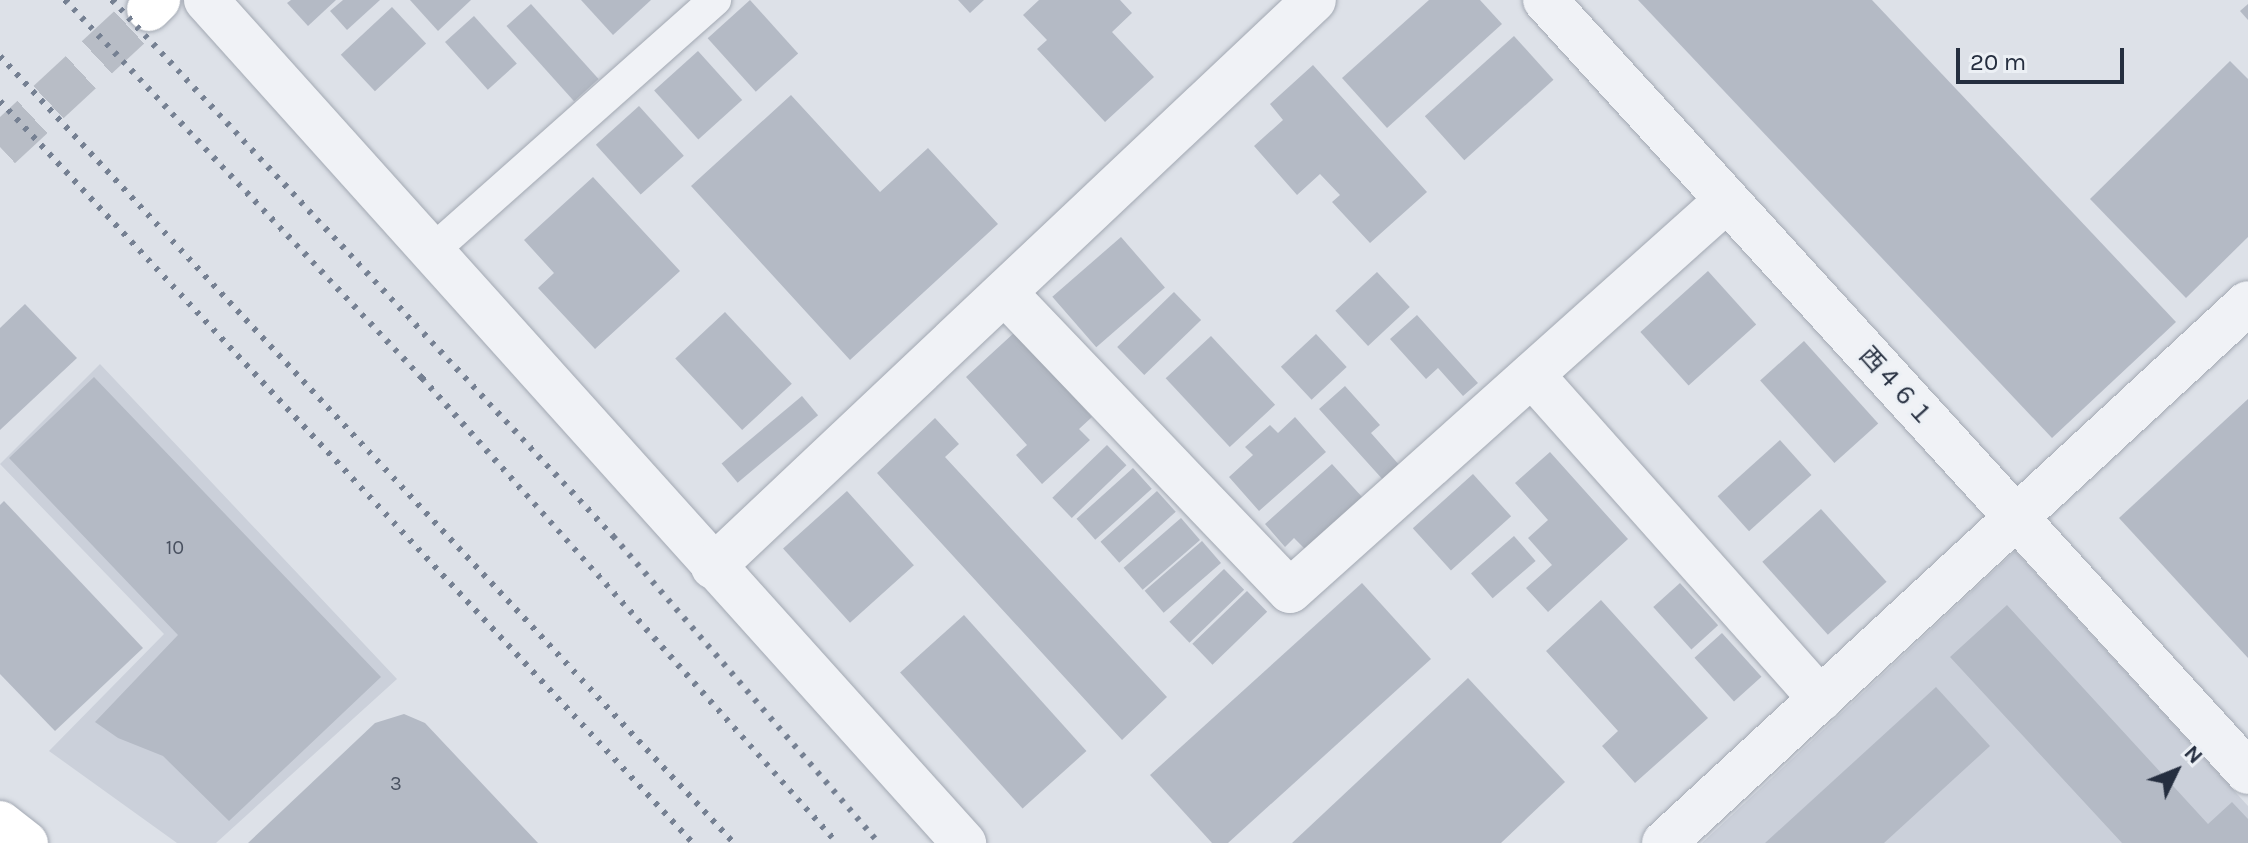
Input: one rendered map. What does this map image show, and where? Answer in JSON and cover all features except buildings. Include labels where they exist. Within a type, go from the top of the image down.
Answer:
[{"type":"highway","points":[[0,823],[26,843]]},
{"type":"street","points":[[206,0],[964,843]]},
{"type":"street","points":[[713,567],[1314,0]]},
{"type":"street","name":"西４６１","points":[[1545,0],[2248,772]]},
{"type":"street","points":[[1005,293],[1290,591],[1727,200]]},
{"type":"street","points":[[1664,843],[2248,303]]},
{"type":"street","points":[[1532,375],[1821,699]]},
{"type":"lane","points":[[431,252],[715,0]]},
{"type":"shaded area","points":[[100,364],[397,679],[216,843],[177,843],[49,751],[164,634],[0,464]]},
{"type":"shaded area","points":[[2015,551],[2248,806],[2248,843],[1702,843]]},
{"type":"tunnel","points":[[0,147],[149,9]]},
{"type":"railway","points":[[65,0],[422,378],[837,843]]},
{"type":"railway","points":[[112,0],[613,536],[879,843]]},
{"type":"railway","points":[[0,56],[734,843]]},
{"type":"railway","points":[[0,101],[693,843]]}]
